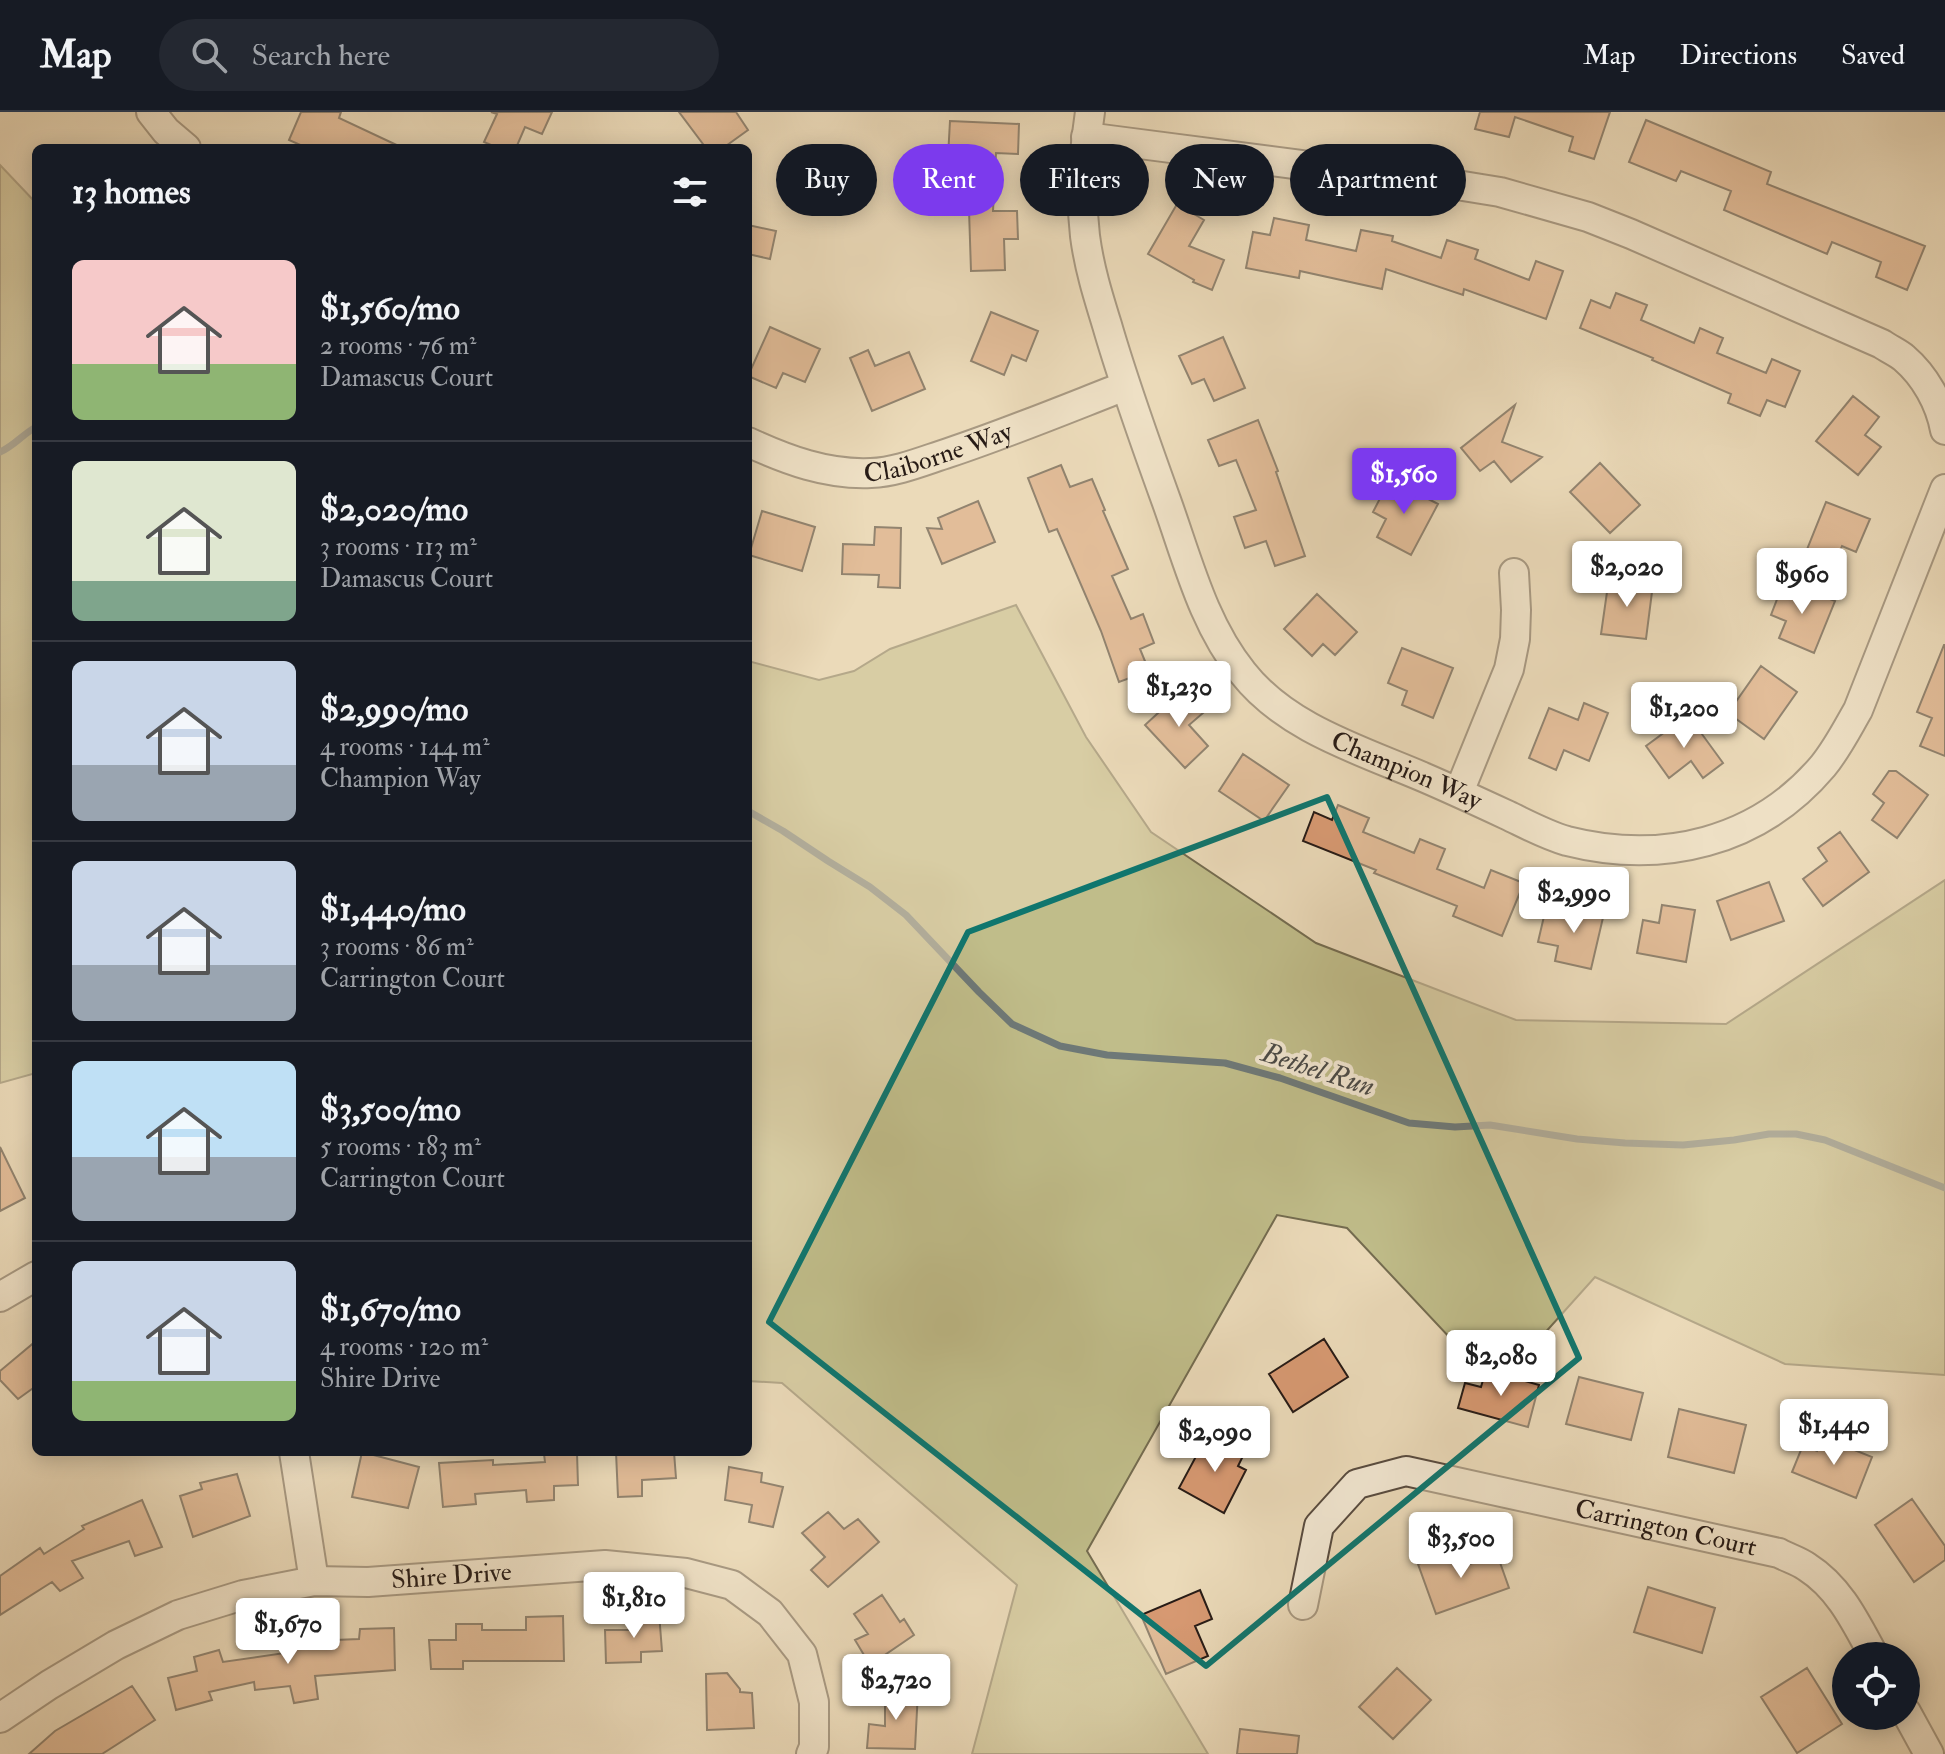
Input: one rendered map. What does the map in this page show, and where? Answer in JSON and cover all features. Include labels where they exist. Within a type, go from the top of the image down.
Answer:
[{"type":"street","points":[[151,112],[181,144]]},
{"type":"street","name":"Champion Way","points":[[1945,430],[1935,398],[1920,377],[1904,358],[1882,344],[1588,217],[1500,192],[1088,124],[1082,170],[1091,270],[1125,386],[1204,603],[1226,650],[1257,690],[1322,734],[1459,792],[1540,831],[1564,840],[1629,851],[1695,845],[1726,836],[1753,823],[1804,786],[1824,765],[1858,710],[1945,489]]},
{"type":"street","name":"Claiborne Way","points":[[752,444],[813,467],[843,472],[893,470],[996,437],[1125,386]]},
{"type":"street","points":[[1459,792],[1509,669],[1515,639],[1514,573]]},
{"type":"street","points":[[0,1297],[32,1278]]},
{"type":"street","points":[[295,1456],[314,1581]]},
{"type":"street","name":"Carrington Court","points":[[1303,1605],[1319,1526],[1357,1484],[1406,1471],[1779,1553],[1806,1566],[1828,1582],[1866,1642]]},
{"type":"street","name":"Shire Drive","points":[[0,1718],[116,1645],[178,1615],[243,1595],[314,1581],[368,1582],[605,1565],[686,1573],[732,1585],[770,1613],[802,1654],[814,1702],[814,1747],[811,1754]]},
{"type":"street","points":[[1916,1730],[1929,1754]]},
{"type":"highlighted area","points":[[1327,797],[1579,1358],[1206,1666],[769,1322],[968,932]]},
{"type":"shaded area","points":[[0,165],[32,199],[32,1074],[0,1083]]},
{"type":"shaded area","points":[[1016,605],[1086,737],[1151,832],[1316,943],[1516,1020],[1726,1024],[1945,880],[1945,1375],[1785,1364],[1595,1277],[1543,1335],[1451,1339],[1347,1228],[1277,1215],[1087,1551],[1208,1754],[972,1754],[1017,1585],[782,1383],[752,1381],[752,662],[819,680],[854,671],[890,649]]},
{"type":"building","points":[[301,112],[341,112],[339,118],[394,144],[298,144],[289,140]]},
{"type":"building","points":[[491,112],[552,112],[542,134],[525,127],[518,144],[489,144],[484,142],[497,114]]},
{"type":"building","points":[[679,112],[736,112],[748,130],[729,144],[703,144]]},
{"type":"building","points":[[1480,112],[1610,112],[1594,159],[1569,151],[1573,137],[1515,117],[1509,137],[1475,129]]},
{"type":"building","points":[[1646,120],[1771,172],[1767,184],[1925,246],[1907,290],[1876,277],[1881,262],[1832,242],[1827,254],[1724,210],[1731,191],[1681,171],[1676,181],[1629,162]]},
{"type":"building","points":[[950,121],[1019,124],[1018,154],[1004,153],[1004,144],[949,144]]},
{"type":"building","points":[[1004,211],[1017,211],[1018,239],[1004,239],[1005,270],[971,271],[969,216],[1004,216]]},
{"type":"building","points":[[1170,216],[1197,216],[1204,220],[1189,246],[1224,260],[1212,290],[1148,254]]},
{"type":"building","points":[[1274,218],[1309,225],[1306,240],[1356,251],[1361,230],[1393,236],[1392,241],[1441,258],[1447,240],[1478,250],[1475,259],[1529,280],[1536,261],[1563,271],[1546,319],[1464,289],[1463,295],[1386,269],[1382,289],[1300,271],[1299,278],[1246,268],[1253,232],[1270,235]]},
{"type":"building","points":[[752,226],[776,231],[770,259],[752,255]]},
{"type":"building","points":[[1616,293],[1647,305],[1641,320],[1694,343],[1700,328],[1723,338],[1717,353],[1766,373],[1772,359],[1800,371],[1785,407],[1767,400],[1760,416],[1728,403],[1731,394],[1580,328],[1591,300],[1610,308]]},
{"type":"building","points":[[991,312],[1038,331],[1026,361],[1012,355],[1004,375],[971,361]]},
{"type":"building","points":[[770,327],[820,349],[805,382],[783,373],[776,388],[752,378],[752,367]]},
{"type":"building","points":[[1223,337],[1245,388],[1214,401],[1204,379],[1192,384],[1179,356]]},
{"type":"building","points":[[868,350],[875,366],[909,352],[925,389],[872,411],[850,358]]},
{"type":"building","points":[[1853,396],[1879,417],[1865,435],[1881,447],[1858,475],[1816,441]]},
{"type":"building","points":[[1515,405],[1502,442],[1542,457],[1511,482],[1494,461],[1480,471],[1461,448]]},
{"type":"building","points":[[1258,420],[1305,556],[1275,566],[1266,541],[1245,548],[1234,517],[1256,510],[1236,460],[1219,466],[1208,440]]},
{"type":"building","points":[[1600,463],[1640,505],[1610,533],[1570,492]]},
{"type":"building","points":[[1061,465],[1070,487],[1092,479],[1128,569],[1112,576],[1131,619],[1143,614],[1154,643],[1140,649],[1149,671],[1119,682],[1101,631],[1057,529],[1049,532],[1028,478]]},
{"type":"building","points":[[1390,479],[1438,504],[1411,555],[1377,537],[1386,519],[1373,512]]},
{"type":"building","points":[[978,501],[995,542],[942,564],[927,528],[942,529],[938,518]]},
{"type":"building","points":[[1826,502],[1870,519],[1856,552],[1842,546],[1835,564],[1806,552]]},
{"type":"building","points":[[762,511],[815,527],[802,571],[752,556],[752,545]]},
{"type":"building","points":[[875,527],[901,528],[900,588],[878,587],[879,575],[842,574],[843,544],[874,545]]},
{"type":"building","points":[[1609,578],[1653,584],[1646,639],[1601,634]]},
{"type":"building","points":[[1784,581],[1835,601],[1814,653],[1779,638],[1786,621],[1771,615]]},
{"type":"building","points":[[1317,594],[1357,632],[1335,655],[1323,644],[1312,656],[1284,629]]},
{"type":"building","points":[[1944,645],[1945,756],[1920,746],[1932,718],[1917,712]]},
{"type":"building","points":[[1402,648],[1453,668],[1433,718],[1402,705],[1407,691],[1388,683]]},
{"type":"building","points":[[1761,666],[1797,692],[1764,739],[1728,713]]},
{"type":"building","points":[[1182,691],[1203,713],[1189,725],[1208,746],[1185,768],[1145,725]]},
{"type":"building","points":[[1584,703],[1608,713],[1589,761],[1564,750],[1556,770],[1529,758],[1549,708],[1578,720]]},
{"type":"building","points":[[1688,715],[1723,763],[1703,778],[1691,761],[1669,778],[1646,746]]},
{"type":"building","points":[[1243,754],[1289,785],[1264,821],[1219,791]]},
{"type":"building","points":[[1889,771],[1896,771],[1928,795],[1897,838],[1872,820],[1884,803],[1873,794]]},
{"type":"building","points":[[1338,805],[1369,818],[1363,832],[1414,853],[1420,839],[1445,849],[1437,869],[1484,888],[1491,870],[1521,882],[1521,890],[1502,936],[1453,916],[1457,906],[1303,841],[1314,812],[1332,820]]},
{"type":"building","points":[[1840,832],[1869,872],[1823,906],[1803,879],[1827,861],[1818,848]]},
{"type":"building","points":[[1769,882],[1784,921],[1731,940],[1717,901]]},
{"type":"building","points":[[1581,903],[1605,909],[1591,969],[1555,961],[1558,946],[1538,942],[1545,912],[1577,919]]},
{"type":"building","points":[[1662,905],[1695,910],[1686,962],[1637,953],[1643,920],[1659,923]]},
{"type":"building","points":[[0,1147],[25,1198],[0,1211]]},
{"type":"building","points":[[1324,1339],[1348,1377],[1293,1412],[1269,1374]]},
{"type":"building","points":[[32,1344],[32,1389],[18,1399],[0,1380],[0,1371]]},
{"type":"building","points":[[1486,1370],[1539,1385],[1528,1427],[1458,1408],[1465,1383],[1481,1387]]},
{"type":"building","points":[[1579,1377],[1643,1393],[1631,1440],[1566,1424]]},
{"type":"building","points":[[1679,1409],[1746,1425],[1734,1473],[1668,1457]]},
{"type":"building","points":[[1208,1434],[1244,1454],[1238,1466],[1246,1470],[1224,1513],[1179,1488]]},
{"type":"building","points":[[1822,1437],[1872,1457],[1856,1498],[1792,1472],[1803,1445],[1817,1451]]},
{"type":"building","points":[[361,1456],[377,1456],[419,1467],[408,1508],[352,1497]]},
{"type":"building","points":[[544,1456],[577,1456],[578,1485],[554,1486],[554,1500],[527,1502],[526,1490],[475,1494],[476,1504],[443,1507],[439,1463],[493,1460],[493,1465],[545,1462]]},
{"type":"building","points":[[616,1456],[674,1456],[676,1478],[642,1480],[642,1496],[618,1497]]},
{"type":"building","points":[[729,1467],[762,1473],[761,1482],[783,1487],[773,1527],[749,1522],[752,1505],[725,1500]]},
{"type":"building","points":[[237,1474],[250,1516],[193,1537],[180,1496],[202,1489],[200,1483]]},
{"type":"building","points":[[1912,1499],[1945,1546],[1945,1560],[1914,1582],[1875,1525]]},
{"type":"building","points":[[142,1500],[162,1547],[135,1556],[129,1541],[72,1561],[83,1578],[60,1591],[52,1582],[0,1615],[0,1576],[40,1548],[44,1554],[84,1529],[82,1526]]},
{"type":"building","points":[[828,1512],[844,1529],[858,1519],[879,1542],[828,1587],[811,1570],[825,1557],[802,1533]]},
{"type":"building","points":[[1461,1549],[1467,1565],[1497,1554],[1509,1588],[1436,1614],[1418,1564]]},
{"type":"building","points":[[1648,1587],[1715,1608],[1702,1653],[1634,1632]]},
{"type":"building","points":[[1200,1590],[1212,1619],[1195,1626],[1208,1656],[1166,1674],[1141,1615]]},
{"type":"building","points":[[882,1595],[900,1622],[904,1619],[914,1635],[870,1665],[855,1640],[868,1634],[854,1614]]},
{"type":"building","points":[[659,1613],[662,1651],[641,1652],[641,1662],[606,1663],[605,1630],[632,1630],[632,1614]]},
{"type":"building","points":[[563,1616],[564,1661],[463,1661],[463,1669],[431,1669],[429,1640],[456,1640],[456,1624],[482,1624],[482,1630],[526,1630],[526,1617]]},
{"type":"building","points":[[394,1628],[395,1670],[315,1676],[318,1699],[294,1703],[290,1686],[255,1690],[254,1682],[209,1692],[212,1700],[176,1710],[168,1678],[197,1671],[194,1657],[219,1650],[223,1662],[285,1653],[281,1633],[308,1631],[310,1641],[359,1639],[360,1629]]},
{"type":"building","points":[[1397,1668],[1431,1700],[1393,1739],[1359,1707]]},
{"type":"building","points":[[1807,1668],[1832,1708],[1833,1730],[1797,1753],[1761,1697]]},
{"type":"building","points":[[727,1673],[740,1692],[752,1693],[754,1728],[707,1730],[706,1674]]},
{"type":"building","points":[[132,1686],[155,1720],[102,1754],[29,1754],[55,1731]]},
{"type":"building","points":[[885,1690],[918,1691],[915,1749],[867,1748],[869,1724],[885,1726]]},
{"type":"building","points":[[1240,1729],[1299,1736],[1297,1754],[1237,1754]]},
{"type":"waterway","name":"Bethel Run","points":[[0,452],[32,430]]},
{"type":"waterway","name":"Bethel Run","points":[[752,813],[870,887],[906,915],[1012,1024],[1060,1046],[1107,1055],[1225,1063],[1280,1078],[1409,1123],[1455,1127],[1490,1125],[1577,1139],[1683,1145],[1769,1134],[1796,1134],[1825,1140],[1945,1188]]}]
